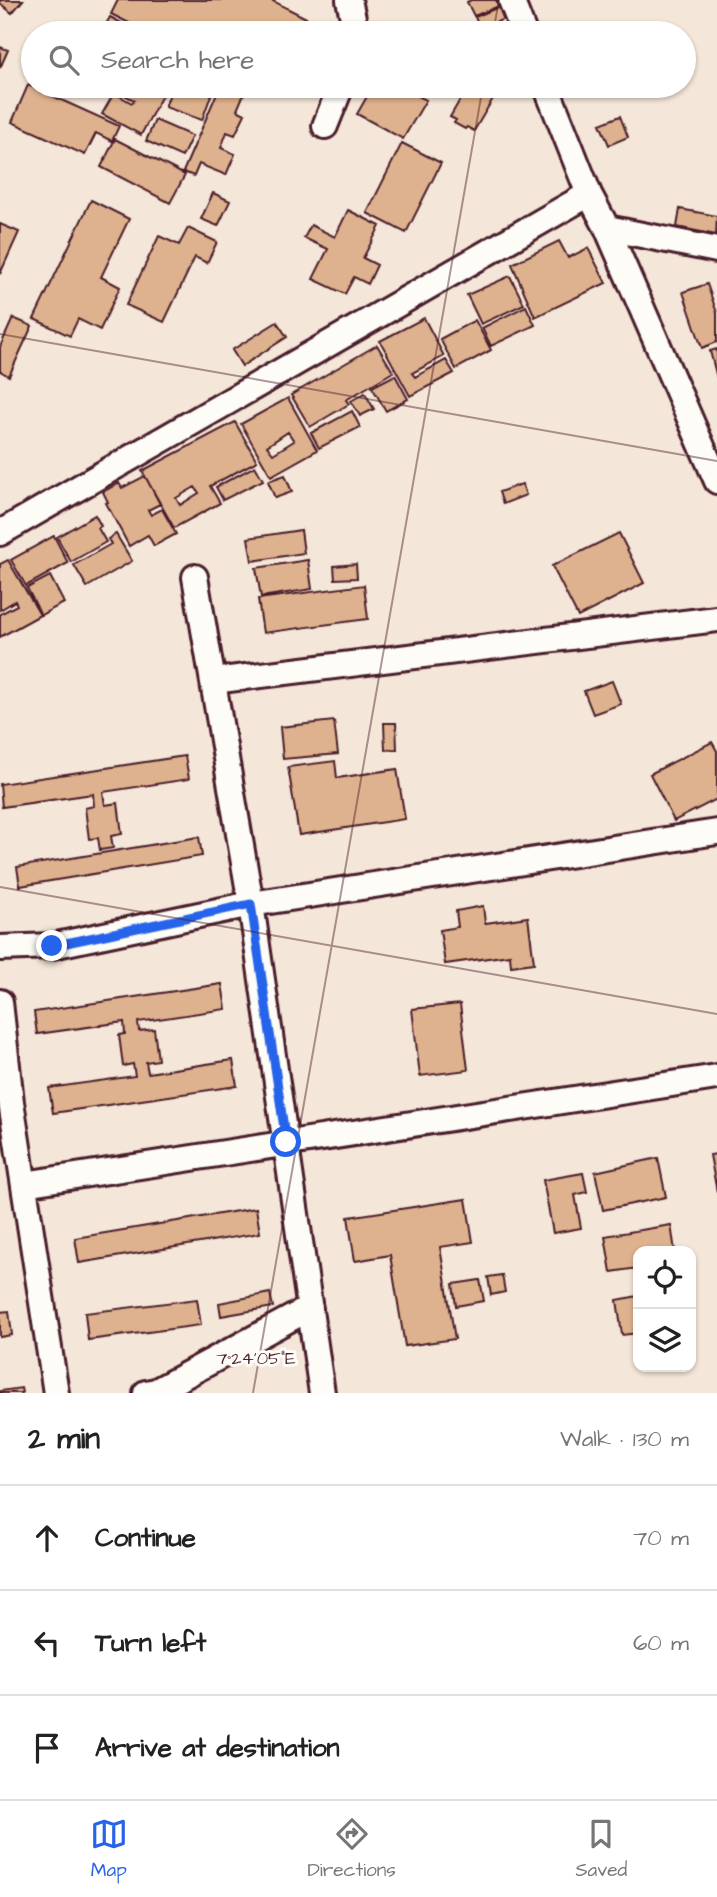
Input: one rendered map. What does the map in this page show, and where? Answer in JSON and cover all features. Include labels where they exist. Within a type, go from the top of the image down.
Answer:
[{"type":"street","points":[[349,0],[354,21]]},
{"type":"street","points":[[511,0],[519,21]]},
{"type":"street","points":[[325,126],[336,98]]},
{"type":"street","points":[[551,98],[589,194],[607,228],[717,481]]},
{"type":"street","points":[[0,533],[589,194]]},
{"type":"street","points":[[607,228],[717,250]]},
{"type":"street","points":[[195,577],[251,904],[323,1393]]},
{"type":"street","points":[[213,681],[717,619]]},
{"type":"street","points":[[0,947],[52,946],[251,904],[717,832]]},
{"type":"street","points":[[0,1002],[11,1101],[56,1393]]},
{"type":"street","points":[[24,1184],[717,1077]]},
{"type":"street","points":[[146,1393],[156,1391],[310,1308]]},
{"type":"building","points":[[0,0],[23,0],[12,13],[1,4],[0,6]]},
{"type":"building","points":[[118,0],[271,0],[312,21],[125,21],[111,14]]},
{"type":"building","points":[[496,0],[499,6],[474,16],[467,2]]},
{"type":"building","points":[[499,7],[504,19],[477,21],[475,17]]},
{"type":"building","points":[[0,47],[8,50],[0,68]]},
{"type":"building","points":[[22,98],[57,98],[119,126],[112,141],[96,133],[85,155],[12,122]]},
{"type":"building","points":[[111,98],[123,98],[132,103],[134,100],[130,98],[161,98],[141,135],[102,114]]},
{"type":"building","points":[[168,98],[210,98],[202,120],[165,107]]},
{"type":"building","points":[[215,98],[242,98],[237,110],[245,114],[235,135],[227,132],[221,148],[235,154],[226,175],[199,164],[194,176],[183,172]]},
{"type":"building","points":[[366,98],[426,100],[403,139],[357,114]]},
{"type":"building","points":[[461,98],[493,98],[474,131],[454,123],[456,120],[450,117]]},
{"type":"building","points":[[620,116],[628,137],[609,145],[600,124]]},
{"type":"building","points":[[155,120],[192,136],[182,157],[146,141]]},
{"type":"building","points":[[115,139],[185,175],[170,203],[101,167]]},
{"type":"building","points":[[402,143],[441,163],[406,233],[367,213]]},
{"type":"building","points":[[213,193],[230,201],[218,226],[201,219]]},
{"type":"building","points":[[91,200],[129,219],[101,277],[120,287],[100,330],[78,319],[70,336],[34,319]]},
{"type":"building","points":[[680,209],[717,216],[716,235],[677,227]]},
{"type":"building","points":[[348,210],[380,226],[363,258],[377,265],[368,284],[354,277],[345,294],[313,279],[328,249],[304,238],[311,225],[335,237]]},
{"type":"building","points":[[0,224],[19,232],[0,274]]},
{"type":"building","points":[[188,228],[217,242],[207,263],[195,257],[164,322],[126,305],[159,236],[179,245]]},
{"type":"building","points":[[559,241],[568,258],[588,248],[606,283],[535,317],[512,264]]},
{"type":"building","points":[[510,276],[524,304],[481,324],[467,295]]},
{"type":"building","points":[[707,284],[717,313],[717,342],[702,348],[683,292]]},
{"type":"building","points":[[526,306],[535,325],[491,346],[482,328]]},
{"type":"building","points":[[13,318],[32,326],[9,376],[0,371],[0,347]]},
{"type":"building","points":[[424,318],[444,356],[412,373],[415,377],[446,360],[454,373],[410,396],[380,341]]},
{"type":"building","points":[[475,320],[491,350],[456,369],[440,339]]},
{"type":"building","points":[[277,322],[287,337],[242,366],[232,350]]},
{"type":"building","points":[[377,345],[393,372],[346,400],[349,404],[310,427],[291,395]]},
{"type":"building","points":[[717,349],[717,378],[710,351]]},
{"type":"building","points":[[395,375],[408,399],[386,411],[372,387]]},
{"type":"building","points":[[365,393],[374,409],[360,416],[351,401]]},
{"type":"building","points":[[288,398],[317,450],[271,476],[241,424]],"holes":[[[288,432],[294,441],[273,454],[267,446]]]},
{"type":"building","points":[[352,411],[360,427],[319,448],[311,433]]},
{"type":"building","points":[[235,422],[257,461],[210,486],[220,503],[174,528],[142,471]],"holes":[[[195,487],[199,493],[180,505],[176,498]]]},
{"type":"building","points":[[255,466],[263,480],[223,500],[216,487]]},
{"type":"building","points":[[285,475],[292,492],[275,498],[268,481]]},
{"type":"building","points":[[145,476],[160,504],[148,510],[151,515],[162,509],[176,534],[154,546],[148,535],[129,546],[103,492],[119,483],[122,488]]},
{"type":"building","points":[[522,484],[526,495],[503,504],[499,492]]},
{"type":"building","points":[[95,515],[101,526],[98,528],[106,542],[71,562],[57,537]]},
{"type":"building","points":[[301,530],[304,553],[252,561],[248,538]]},
{"type":"building","points":[[619,533],[644,583],[578,617],[552,566]]},
{"type":"building","points":[[116,534],[132,561],[87,587],[74,565],[111,544],[108,539]]},
{"type":"building","points":[[54,536],[68,563],[26,586],[11,560]]},
{"type":"building","points":[[8,560],[40,615],[0,637],[0,614],[17,605],[15,601],[0,610],[0,564]]},
{"type":"building","points":[[308,560],[312,589],[261,597],[256,568]]},
{"type":"building","points":[[356,564],[357,578],[335,579],[334,566]]},
{"type":"building","points":[[50,576],[64,603],[41,615],[27,588]]},
{"type":"building","points":[[364,585],[368,619],[263,633],[258,599]]},
{"type":"building","points":[[612,681],[621,704],[593,714],[584,691]]},
{"type":"building","points":[[334,721],[338,754],[283,759],[280,727]]},
{"type":"building","points":[[384,723],[396,723],[397,749],[385,750]]},
{"type":"building","points":[[712,742],[717,751],[717,799],[674,821],[650,774]]},
{"type":"building","points":[[185,756],[189,779],[103,792],[105,805],[118,803],[122,834],[111,836],[113,848],[100,850],[98,838],[89,839],[85,808],[94,806],[93,794],[2,807],[0,784]]},
{"type":"building","points":[[335,761],[337,778],[397,769],[405,819],[299,835],[288,767]]},
{"type":"building","points":[[199,837],[202,856],[20,886],[17,867]]},
{"type":"building","points":[[483,906],[485,923],[528,917],[534,963],[511,966],[510,955],[445,964],[440,930],[458,927],[456,911]]},
{"type":"building","points":[[222,984],[226,1009],[138,1022],[139,1031],[154,1029],[158,1060],[146,1062],[148,1073],[233,1060],[237,1086],[53,1113],[49,1088],[135,1076],[133,1064],[123,1066],[119,1035],[125,1034],[124,1022],[37,1034],[34,1012]]},
{"type":"building","points":[[460,1004],[468,1070],[420,1076],[412,1009]]},
{"type":"building","points":[[717,1154],[717,1192],[710,1155]]},
{"type":"building","points":[[658,1158],[666,1197],[603,1210],[595,1172]]},
{"type":"building","points":[[583,1173],[587,1192],[575,1195],[581,1228],[553,1233],[543,1180]]},
{"type":"building","points":[[466,1199],[473,1242],[440,1247],[455,1339],[405,1346],[390,1255],[355,1261],[348,1217]]},
{"type":"building","points":[[256,1208],[260,1233],[79,1263],[75,1238]]},
{"type":"building","points":[[671,1225],[674,1246],[633,1246],[633,1269],[611,1272],[605,1236]]},
{"type":"building","points":[[502,1275],[505,1292],[491,1295],[488,1277]]},
{"type":"building","points":[[480,1280],[484,1301],[456,1306],[453,1284]]},
{"type":"building","points":[[270,1293],[273,1307],[221,1316],[219,1303]]},
{"type":"building","points":[[633,1297],[633,1334],[622,1335],[617,1300]]},
{"type":"building","points":[[197,1299],[201,1325],[88,1340],[85,1313]]},
{"type":"building","points":[[9,1311],[12,1335],[0,1337],[0,1312]]},
{"type":"building","points":[[21,1388],[22,1393],[0,1393],[0,1391]]},
{"type":"route","points":[[52,946],[251,904],[286,1142]]}]
